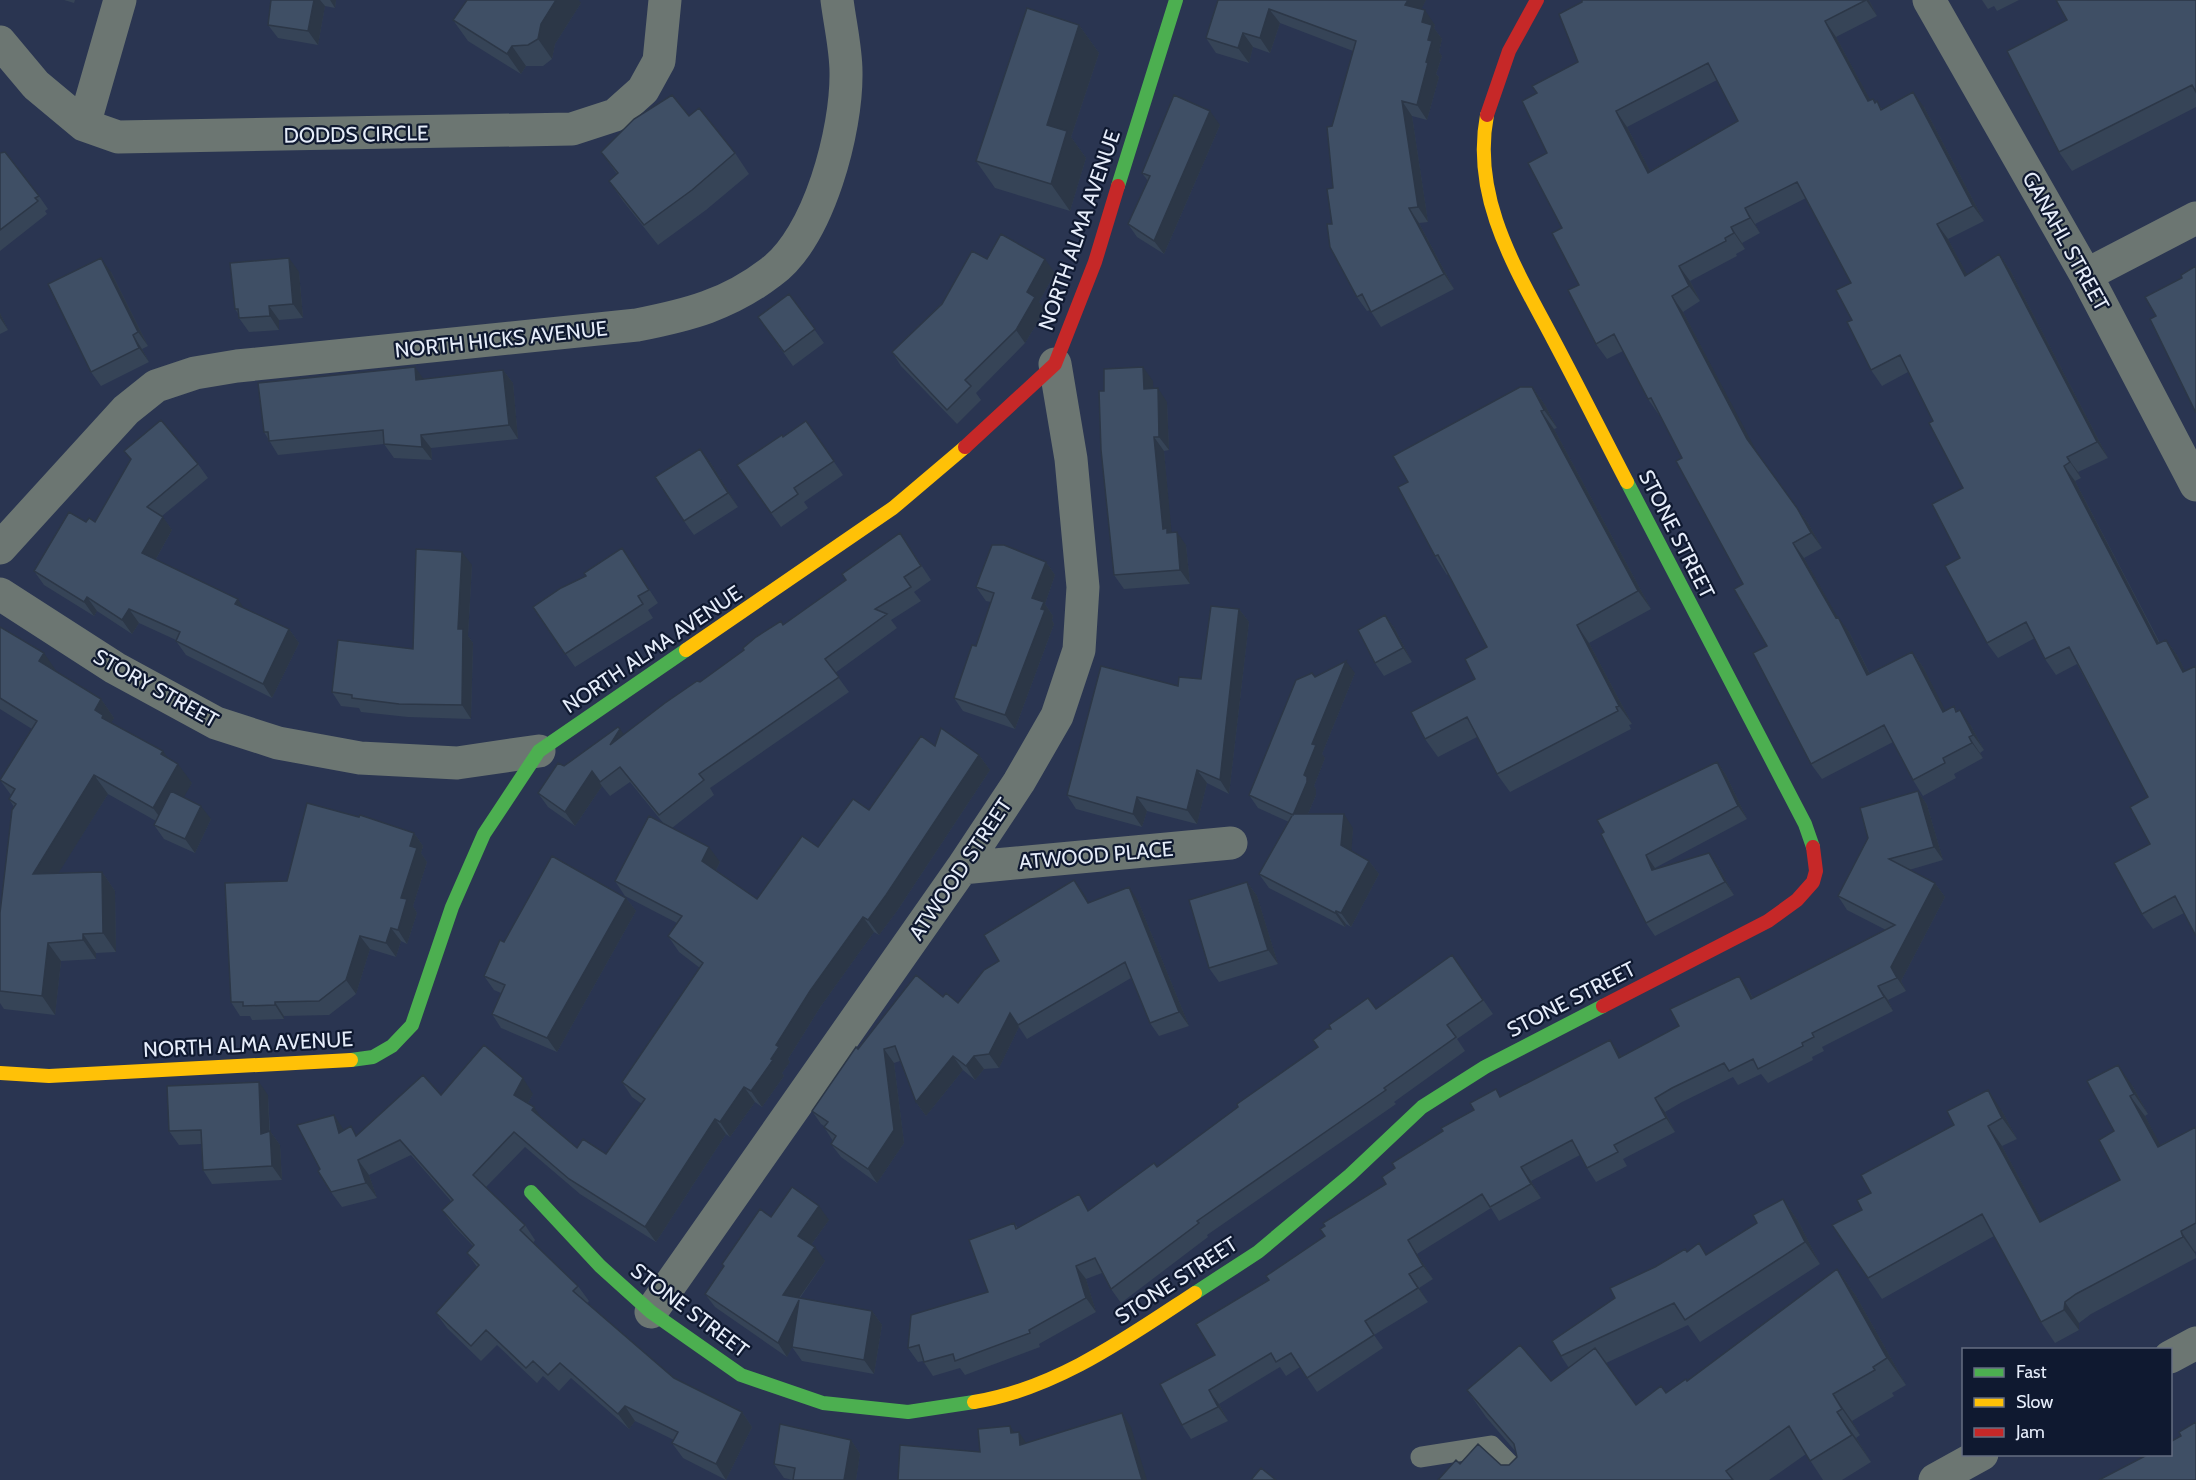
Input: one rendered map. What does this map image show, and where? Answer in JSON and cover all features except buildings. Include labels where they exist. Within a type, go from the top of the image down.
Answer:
[{"type":"street","points":[[84,125],[120,0]]},
{"type":"street","name":"DODDS CIRCLE","points":[[0,42],[36,85],[84,125],[118,137],[572,129],[615,115],[643,90],[659,62],[665,0]]},
{"type":"street","name":"NORTH HICKS AVENUE","points":[[0,548],[126,410],[156,386],[195,373],[237,366],[637,325],[693,314],[735,295],[773,271],[804,234],[824,192],[838,144],[846,73],[837,0]]},
{"type":"street","name":"NORTH ALMA AVENUE","points":[[0,1072],[49,1076],[346,1061],[373,1057],[392,1046],[411,1025],[452,907],[484,834],[539,750],[893,508],[962,452],[1055,364],[1095,262],[1176,0]]},
{"type":"street","name":"STONE STREET","points":[[531,1192],[600,1266],[651,1312],[741,1375],[823,1403],[908,1412],[1000,1398],[1075,1368],[1258,1252],[1350,1175],[1422,1107],[1467,1078],[1768,921],[1798,901],[1815,878],[1817,853],[1805,824],[1501,235],[1487,192],[1483,146],[1493,91],[1518,27],[1537,0]]},
{"type":"street","name":"GANAHL STREET","points":[[1929,0],[2086,275],[2196,485]]},
{"type":"street","points":[[2086,275],[2196,218]]},
{"type":"street","name":"ATWOOD STREET","points":[[651,1312],[962,868],[1019,782],[1057,716],[1078,650],[1083,587],[1071,459],[1055,364]]},
{"type":"street","name":"STORY STREET","points":[[0,594],[115,668],[216,723],[278,743],[360,758],[457,763],[539,750]]},
{"type":"street","name":"ATWOOD PLACE","points":[[962,868],[1231,843]]},
{"type":"street","points":[[2172,1356],[2196,1343]]},
{"type":"street","points":[[1937,1479],[1980,1456]]},
{"type":"lane","points":[[1422,1457],[1491,1446],[1524,1480]]},
{"type":"traffic: fast","points":[[1118,186],[1176,0]]},
{"type":"traffic: fast","points":[[1627,482],[1805,824],[1813,847]]},
{"type":"traffic: fast","points":[[351,1060],[373,1057],[392,1046],[412,1025],[452,907],[484,834],[539,751],[686,650]]},
{"type":"traffic: fast","points":[[1195,1293],[1258,1252],[1350,1175],[1422,1107],[1485,1067],[1603,1006]]},
{"type":"traffic: fast","points":[[531,1192],[600,1266],[651,1312],[741,1375],[823,1403],[908,1412],[974,1402]]},
{"type":"traffic: slow","points":[[1487,115],[1484,146],[1485,175],[1500,232],[1525,286],[1627,482]]},
{"type":"traffic: slow","points":[[686,650],[893,508],[965,447]]},
{"type":"traffic: slow","points":[[0,1073],[49,1076],[351,1060]]},
{"type":"traffic: slow","points":[[974,1402],[1034,1386],[1062,1373],[1117,1343],[1195,1293]]},
{"type":"traffic: jam","points":[[1487,115],[1509,51],[1537,0]]},
{"type":"traffic: jam","points":[[965,447],[1055,364],[1095,262],[1118,186]]},
{"type":"traffic: jam","points":[[1603,1006],[1768,921],[1797,900],[1813,882],[1816,871],[1813,847]]}]
